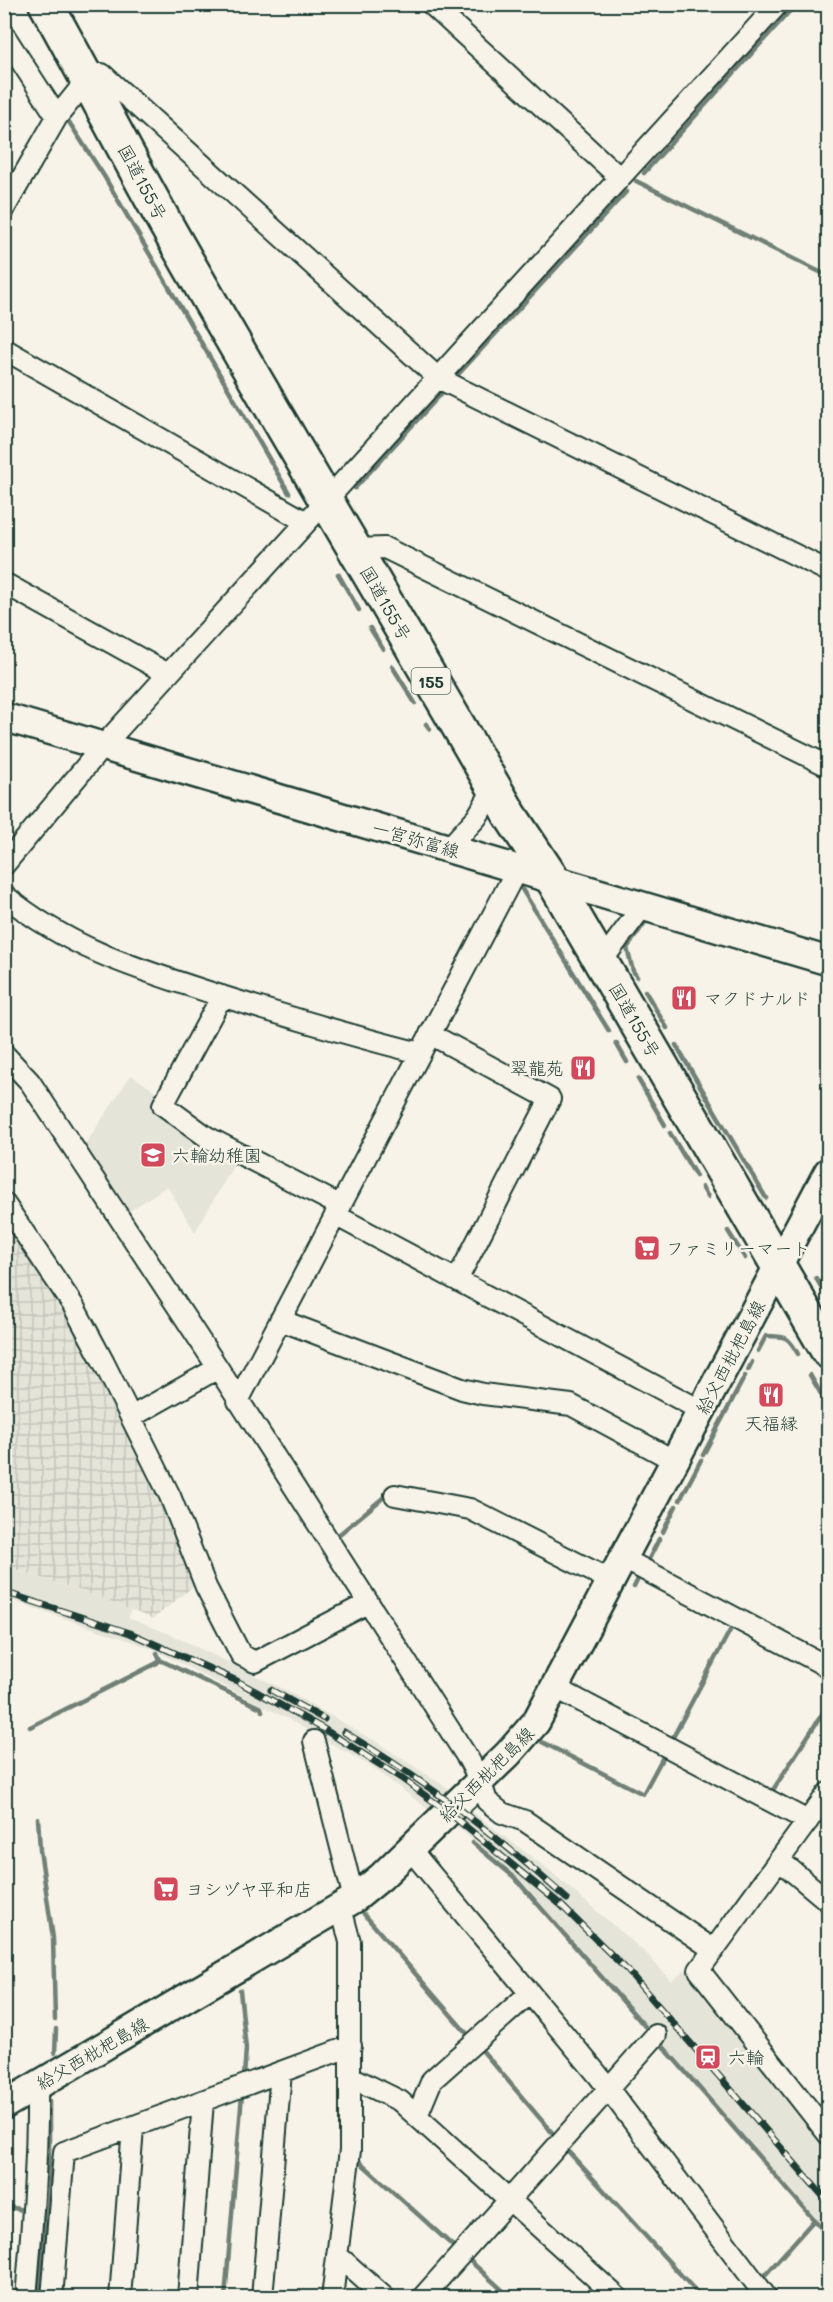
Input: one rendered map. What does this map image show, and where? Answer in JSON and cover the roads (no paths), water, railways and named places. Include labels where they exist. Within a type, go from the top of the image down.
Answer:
[{"type":"highway","name":"国道155号","points":[[46,4],[92,75],[316,511],[354,549],[494,788],[553,880],[828,1351]]},
{"type":"main road","name":"一宮弥富線","points":[[4,717],[828,961]]},
{"type":"main road","name":"給父西枇杷島線","points":[[4,2105],[348,1904],[410,1849],[536,1722],[828,1172]]},
{"type":"street","points":[[431,4],[619,177]]},
{"type":"street","points":[[4,865],[102,747],[778,4]]},
{"type":"street","points":[[4,35],[57,117]]},
{"type":"street","points":[[4,209],[57,117],[92,75],[102,74],[438,378],[828,571]]},
{"type":"street","points":[[4,349],[316,511]]},
{"type":"street","points":[[354,549],[385,548],[828,766]]},
{"type":"street","points":[[4,583],[168,674]]},
{"type":"street","points":[[448,849],[477,818],[494,788]]},
{"type":"street","points":[[238,1401],[517,869]]},
{"type":"street","points":[[4,895],[32,918],[104,957],[319,1027],[420,1053]]},
{"type":"street","points":[[601,962],[643,906]]},
{"type":"street","points":[[222,996],[163,1105],[207,1137],[457,1280],[702,1411]]},
{"type":"street","points":[[430,1034],[550,1099],[457,1280]]},
{"type":"street","points":[[4,1054],[30,1082],[218,1368],[480,1780],[487,1801],[502,1813],[525,1821],[714,1950]]},
{"type":"street","points":[[4,1203],[73,1305],[170,1496],[206,1587],[241,1655],[255,1662],[368,1603]]},
{"type":"street","points":[[280,1320],[462,1389],[483,1394],[571,1405],[675,1461]]},
{"type":"street","points":[[131,1417],[218,1368]]},
{"type":"street","points":[[395,1495],[471,1509],[618,1570],[828,1667]]},
{"type":"street","points":[[556,1688],[808,1821]]},
{"type":"street","points":[[314,1741],[348,1904],[350,1942],[350,2150],[332,2298]]},
{"type":"street","points":[[828,1793],[699,1970],[828,2134]]},
{"type":"street","points":[[410,1849],[609,2090],[763,2296]]},
{"type":"street","points":[[779,1860],[828,1901]]},
{"type":"street","points":[[417,2116],[432,2080],[530,1993]]},
{"type":"street","points":[[422,2298],[656,2035]]},
{"type":"street","points":[[52,2298],[64,2152],[351,2046]]},
{"type":"street","points":[[262,2298],[280,2072]]},
{"type":"street","points":[[351,2077],[400,2101],[618,2298]]},
{"type":"street","points":[[26,2298],[34,2213],[38,2131],[37,2085]]},
{"type":"street","points":[[188,2298],[203,2101]]},
{"type":"street","points":[[120,2298],[133,2127]]},
{"type":"street","points":[[337,2255],[385,2298]]},
{"type":"waterway","points":[[644,173],[796,4]]},
{"type":"waterway","points":[[4,18],[14,34]]},
{"type":"waterway","points":[[67,119],[104,176],[289,493]]},
{"type":"waterway","points":[[636,181],[828,276]]},
{"type":"waterway","points":[[454,379],[626,192]]},
{"type":"waterway","points":[[355,488],[441,394]]},
{"type":"waterway","points":[[338,574],[359,610]]},
{"type":"waterway","points":[[370,628],[383,649]]},
{"type":"waterway","points":[[392,666],[415,703]]},
{"type":"waterway","points":[[426,724],[430,729]]},
{"type":"waterway","points":[[520,886],[609,1031]]},
{"type":"waterway","points":[[637,977],[633,971],[627,948],[646,921]]},
{"type":"waterway","points":[[645,991],[667,1028]]},
{"type":"waterway","points":[[616,1043],[627,1062]]},
{"type":"waterway","points":[[676,1045],[766,1198]]},
{"type":"waterway","points":[[638,1079],[665,1125]]},
{"type":"waterway","points":[[670,1133],[696,1176]]},
{"type":"waterway","points":[[702,1187],[708,1197]]},
{"type":"waterway","points":[[728,1231],[745,1258]]},
{"type":"waterway","points":[[816,1278],[825,1294]]},
{"type":"waterway","points":[[758,1351],[766,1336],[778,1336],[789,1340],[798,1354]]},
{"type":"waterway","points":[[748,1370],[752,1362]]},
{"type":"waterway","points":[[810,1375],[828,1406]]},
{"type":"waterway","points":[[703,1455],[745,1376]]},
{"type":"waterway","points":[[680,1500],[701,1460]]},
{"type":"waterway","points":[[336,1537],[390,1492]]},
{"type":"waterway","points":[[663,1532],[676,1506]]},
{"type":"waterway","points":[[647,1563],[659,1539]]},
{"type":"waterway","points":[[634,1587],[639,1577]]},
{"type":"waterway","points":[[671,1741],[734,1623]]},
{"type":"waterway","points":[[30,1727],[157,1663],[160,1660],[157,1653]]},
{"type":"waterway","points":[[160,1660],[261,1708],[262,1711]]},
{"type":"waterway","points":[[771,1793],[828,1705]]},
{"type":"waterway","points":[[542,1742],[643,1794],[664,1755]]},
{"type":"waterway","points":[[38,1818],[40,1850],[53,1938],[55,2020]]},
{"type":"waterway","points":[[473,1843],[514,1877],[649,2031]]},
{"type":"waterway","points":[[364,1914],[469,2036]]},
{"type":"waterway","points":[[240,1990],[246,2049],[244,2076]]},
{"type":"waterway","points":[[55,2053],[56,2029]]},
{"type":"waterway","points":[[661,2044],[828,2236]]},
{"type":"waterway","points":[[481,2049],[555,2136]]},
{"type":"waterway","points":[[225,2298],[242,2094]]},
{"type":"waterway","points":[[38,2298],[49,2179],[49,2101]]},
{"type":"waterway","points":[[566,2149],[702,2298]]},
{"type":"waterway","points":[[359,2161],[454,2247]]},
{"type":"waterway","points":[[4,2206],[28,2211]]},
{"type":"waterway","points":[[766,2274],[814,2220]]},
{"type":"waterway","points":[[468,2259],[511,2298]]},
{"type":"waterway","points":[[744,2298],[752,2289]]},
{"type":"railway","points":[[4,1592],[130,1633],[237,1681],[322,1728],[401,1778],[448,1812],[561,1905],[628,1971],[828,2202]]},
{"type":"railway","points":[[271,1690],[324,1719]]},
{"type":"railway","points":[[344,1732],[403,1769],[460,1810],[567,1899]]},
{"type":"place","name":"マクドナルド","points":[[684,998]]},
{"type":"place","name":"翠龍苑","points":[[583,1068]]},
{"type":"place","name":"六輪幼稚園","points":[[153,1155]]},
{"type":"place","name":"ファミリーマート","points":[[647,1248]]},
{"type":"place","name":"天福縁","points":[[771,1395]]},
{"type":"place","name":"ヨシヅヤ平和店","points":[[166,1889]]},
{"type":"place","name":"六輪","points":[[708,2057]]}]
